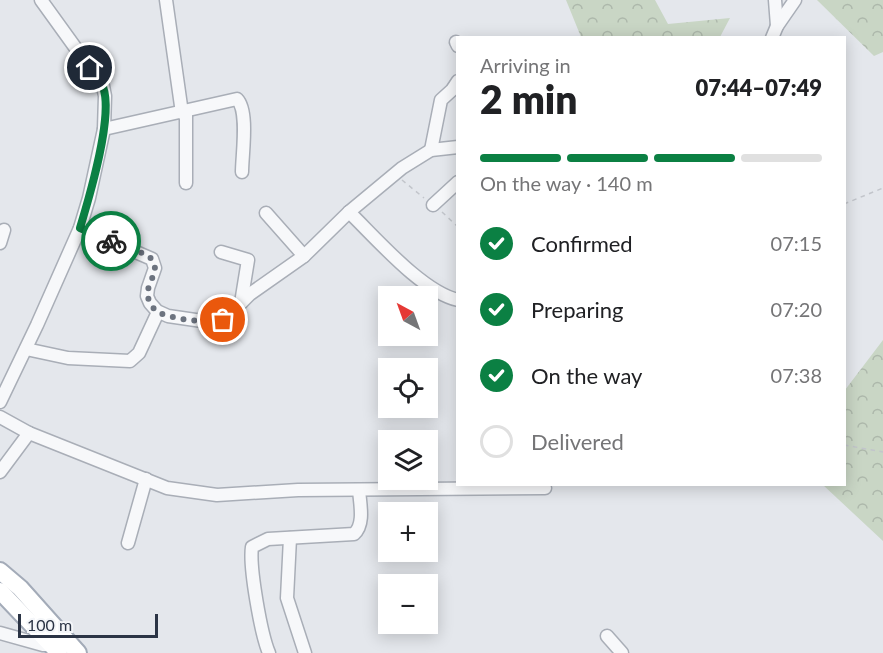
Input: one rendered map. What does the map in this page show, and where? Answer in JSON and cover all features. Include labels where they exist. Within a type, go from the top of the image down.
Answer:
[{"type":"main road","points":[[0,571],[20,588],[78,653]]},
{"type":"main road","points":[[0,591],[55,649]]},
{"type":"street","points":[[0,402],[80,228],[104,129],[103,86],[41,0]]},
{"type":"street","points":[[166,0],[184,112],[186,183]]},
{"type":"street","points":[[775,0],[775,32]]},
{"type":"street","points":[[775,32],[795,0]]},
{"type":"street","points":[[430,150],[441,100],[456,84]]},
{"type":"street","points":[[104,129],[233,99],[240,101],[244,117],[242,172]]},
{"type":"street","points":[[80,228],[152,259],[155,269],[147,296],[158,312],[168,316],[214,322],[223,320],[250,294],[304,256],[349,212],[402,168],[430,150],[456,147]]},
{"type":"street","points":[[433,205],[456,184]]},
{"type":"street","points":[[349,212],[422,282],[441,295],[456,299]]},
{"type":"street","points":[[266,213],[304,256]]},
{"type":"street","points":[[0,243],[4,230]]},
{"type":"street","points":[[221,252],[248,260],[241,303]]},
{"type":"street","points":[[26,349],[68,358],[130,361],[139,353],[158,312]]},
{"type":"street","points":[[0,417],[29,433],[167,488],[217,495],[298,490],[545,488]]},
{"type":"street","points":[[0,472],[29,433]]},
{"type":"street","points":[[128,543],[146,479]]},
{"type":"street","points":[[269,653],[264,641],[252,548],[255,544],[268,539],[354,534],[360,528],[361,523],[359,490]]},
{"type":"street","points":[[290,537],[287,598],[305,653]]},
{"type":"street","points":[[0,633],[55,649]]},
{"type":"street","points":[[607,636],[622,653]]},
{"type":"path","points":[[846,203],[883,188]]},
{"type":"path","points":[[846,445],[883,452]]},
{"type":"green space","points":[[566,0],[655,0],[668,24],[730,18],[721,36],[581,36]]},
{"type":"green space","points":[[817,0],[883,0],[883,52],[874,56]]},
{"type":"green space","points":[[883,340],[883,541],[824,486],[846,486],[846,389]]},
{"type":"way so far","points":[[111,241],[147,256],[153,261],[155,269],[147,292],[148,301],[156,311],[161,314],[209,322],[223,320]]},
{"type":"route","points":[[90,68],[103,86],[104,129],[80,228],[111,241]]}]
